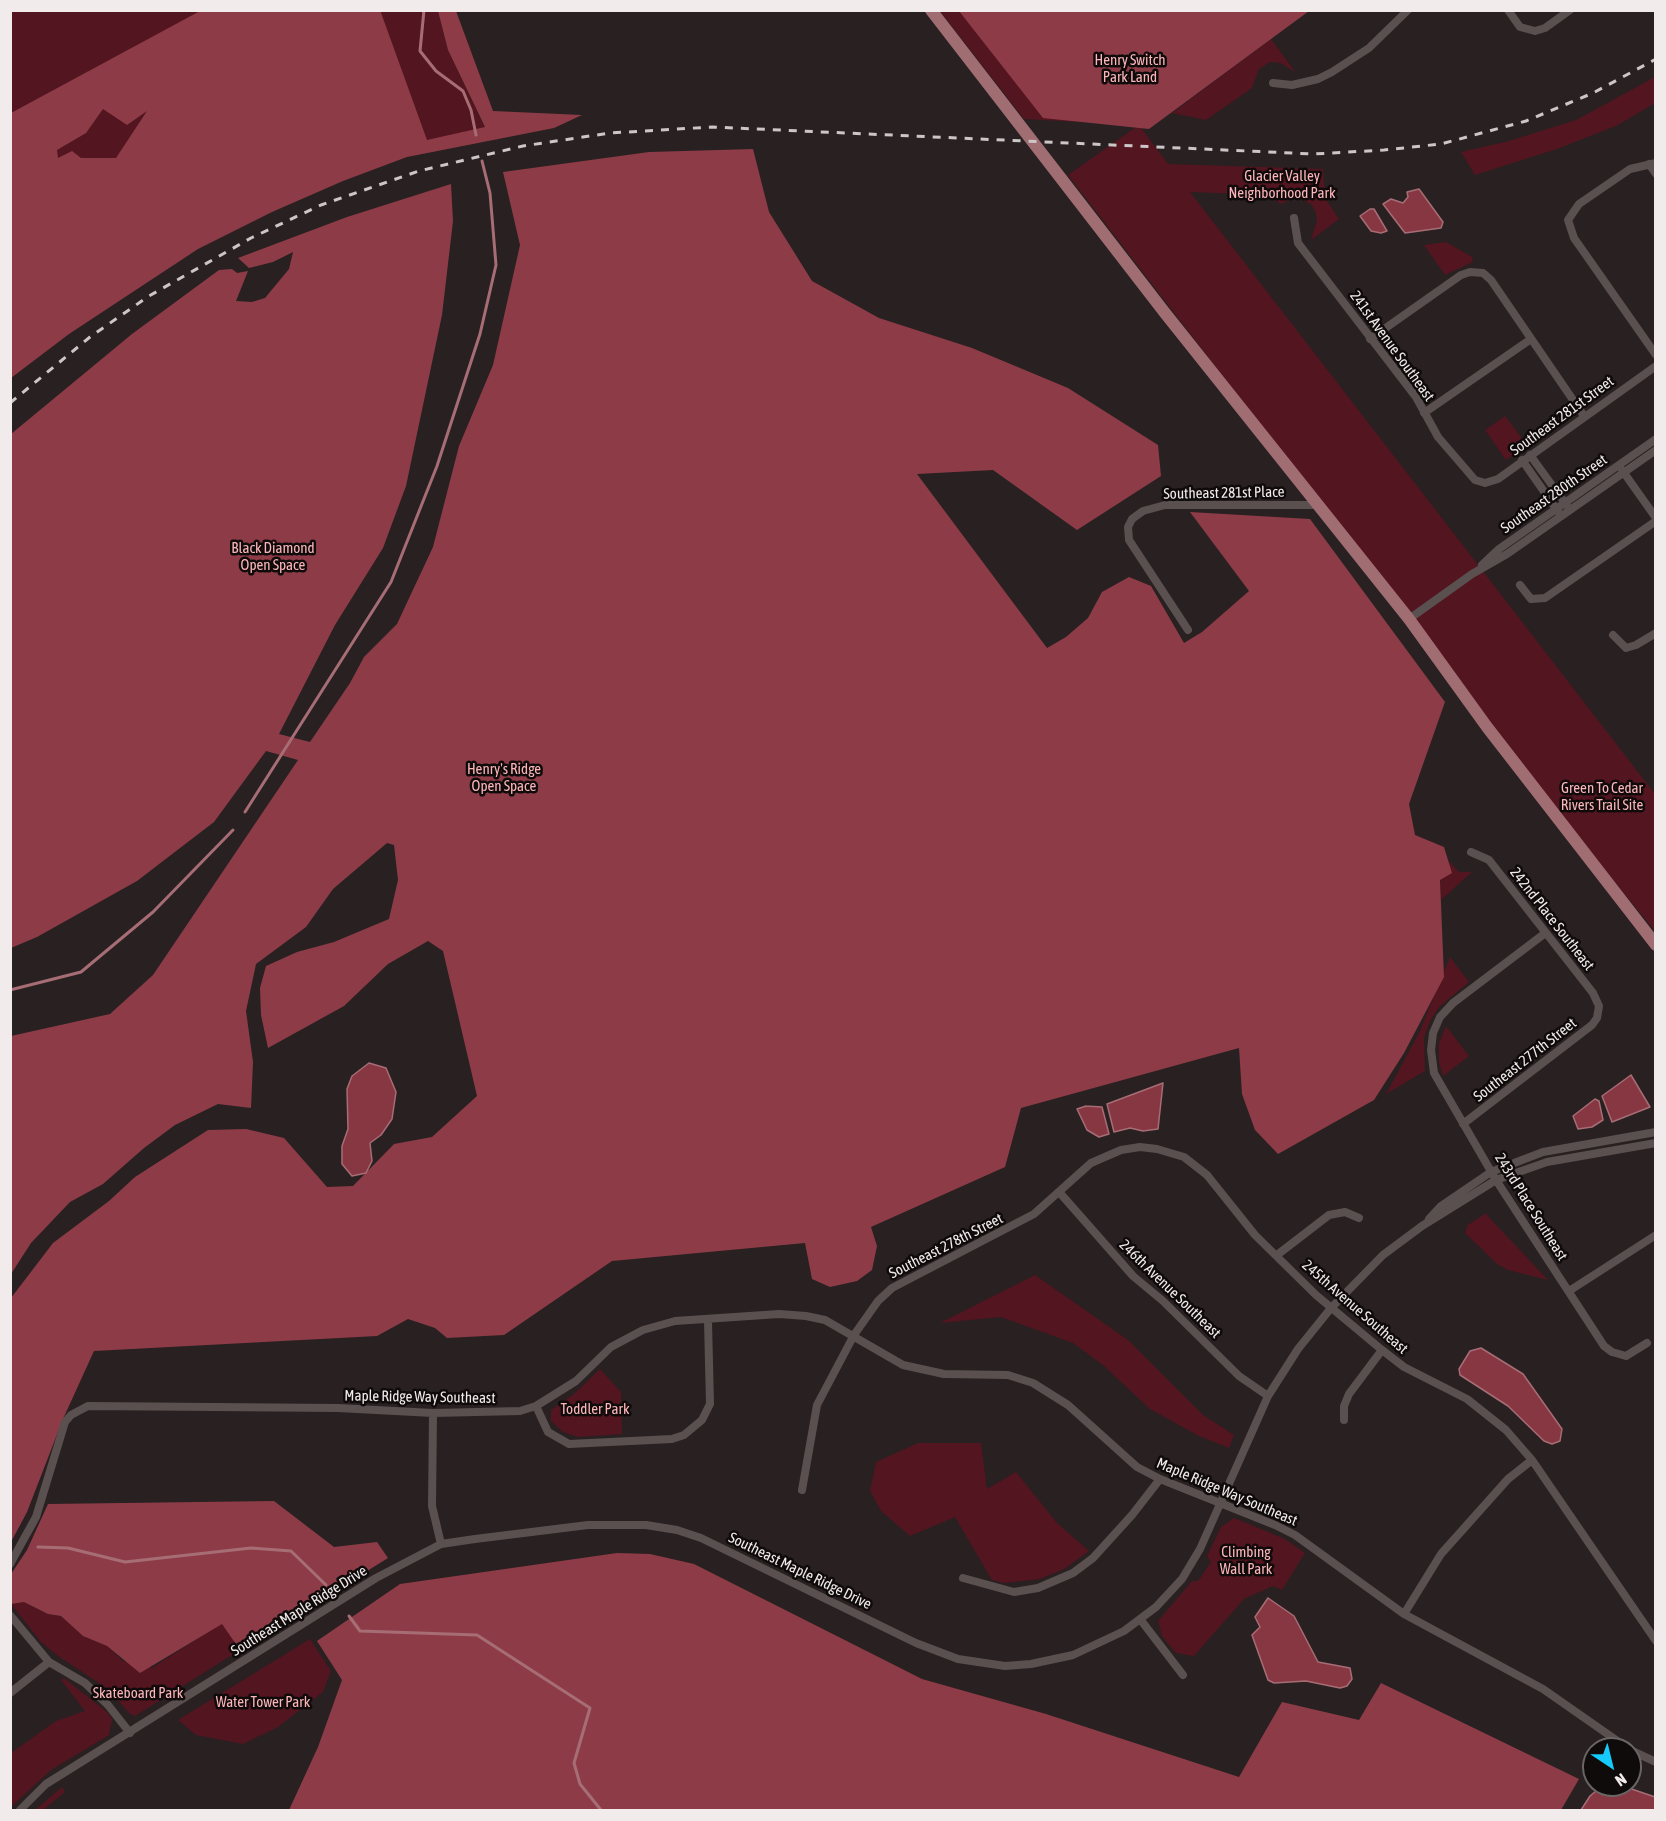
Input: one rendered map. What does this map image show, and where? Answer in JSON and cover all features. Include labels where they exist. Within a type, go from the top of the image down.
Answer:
[{"type":"main road","points":[[931,10],[1046,160],[1409,619],[1487,727],[1656,945]]},
{"type":"street","points":[[1273,82],[1292,85],[1318,79],[1332,72],[1369,48],[1408,10]]},
{"type":"street","points":[[1508,10],[1516,23],[1527,30],[1545,28],[1570,10]]},
{"type":"street","points":[[1656,174],[1652,164],[1630,169],[1579,204],[1570,215],[1568,225],[1571,234],[1656,355]]},
{"type":"street","name":"241st Avenue Southeast","points":[[1294,218],[1298,243],[1416,397],[1437,437],[1470,477],[1482,482]]},
{"type":"street","points":[[1370,339],[1461,275],[1476,272],[1491,280],[1584,416]]},
{"type":"street","points":[[1424,413],[1531,339]]},
{"type":"street","name":"Southeast 281st Street","points":[[1482,482],[1498,479],[1656,366]]},
{"type":"street","name":"Southeast 280th Street","points":[[1409,619],[1472,574],[1508,554],[1570,511],[1656,439]]},
{"type":"street","name":"Southeast 280th Street","points":[[1472,574],[1499,549],[1565,503],[1656,450]]},
{"type":"street","points":[[1530,454],[1570,511]]},
{"type":"street","points":[[1522,460],[1561,517]]},
{"type":"street","points":[[1520,585],[1531,598],[1545,598],[1656,520],[1621,469]]},
{"type":"street","name":"Southeast 281st Place","points":[[1188,630],[1129,540],[1128,527],[1132,519],[1143,511],[1165,505],[1319,505]]},
{"type":"street","points":[[1613,635],[1626,648],[1656,633]]},
{"type":"street","name":"242nd Place Southeast","points":[[1471,852],[1489,860],[1593,993],[1599,1006],[1599,1014]]},
{"type":"street","name":"243rd Place Southeast","points":[[1544,933],[1453,1003],[1440,1017],[1433,1034],[1431,1050],[1434,1072],[1491,1172],[1604,1346],[1612,1353],[1626,1356],[1647,1343]]},
{"type":"street","name":"Southeast 277th Street","points":[[1463,1124],[1592,1025],[1599,1014]]},
{"type":"street","name":"Southeast Maple Ridge Drive","points":[[1422,1226],[1441,1206],[1491,1172],[1543,1152],[1656,1132]]},
{"type":"street","name":"Southeast Maple Ridge Drive","points":[[20,1810],[46,1784],[376,1578],[441,1544],[588,1525],[646,1525],[677,1530],[701,1538],[916,1643],[974,1662],[1005,1666],[1031,1664],[1073,1655],[1124,1631],[1140,1620],[1172,1590],[1188,1570],[1200,1549],[1268,1396],[1298,1349],[1331,1308],[1383,1255],[1422,1226],[1496,1180],[1547,1162],[1656,1143]]},
{"type":"street","name":"Southeast 278th Street","points":[[802,1490],[817,1405],[855,1335],[878,1301],[892,1288],[1008,1230],[1060,1193],[1091,1163],[1107,1155],[1140,1147]]},
{"type":"street","name":"245th Avenue Southeast","points":[[1140,1147],[1170,1152],[1198,1166],[1255,1234],[1331,1308],[1404,1367],[1467,1399],[1506,1430],[1532,1460],[1656,1641]]},
{"type":"street","name":"246th Avenue Southeast","points":[[1060,1193],[1133,1276],[1163,1301],[1239,1376],[1268,1396]]},
{"type":"street","points":[[1277,1255],[1329,1215],[1345,1212],[1359,1218]]},
{"type":"street","points":[[1569,1291],[1656,1235]]},
{"type":"street","name":"Maple Ridge Way Southeast","points":[[10,1564],[36,1517],[65,1422],[70,1415],[88,1406],[338,1408],[433,1413],[507,1412],[536,1406],[576,1381],[611,1347],[643,1330],[675,1322],[779,1314],[806,1316],[825,1320],[855,1335],[903,1365],[923,1371],[944,1374],[1008,1375],[1034,1383],[1068,1405],[1123,1456],[1160,1479],[1295,1535],[1404,1614],[1543,1689],[1613,1737]]},
{"type":"street","points":[[536,1406],[548,1432],[569,1444],[672,1439],[684,1435],[702,1420],[710,1404],[708,1321]]},
{"type":"street","points":[[1344,1420],[1344,1406],[1349,1394],[1382,1350]]},
{"type":"street","points":[[433,1413],[432,1506],[441,1544]]},
{"type":"street","points":[[1404,1614],[1441,1554],[1508,1479],[1532,1460]]},
{"type":"street","points":[[963,1578],[1014,1592],[1038,1588],[1073,1573],[1093,1558],[1132,1515],[1160,1479]]},
{"type":"street","points":[[10,1615],[49,1662],[85,1683],[108,1705],[130,1733]]},
{"type":"street","points":[[1140,1620],[1183,1675]]},
{"type":"street","points":[[10,1693],[49,1662]]},
{"type":"street","name":"Maple Ridge Way Southeast","points":[[1642,1755],[1656,1762]]},
{"type":"green space","points":[[380,10],[427,140],[485,127],[448,50],[438,11],[456,11],[493,111],[582,115],[554,128],[407,157],[343,181],[272,212],[198,249],[69,334],[11,378],[11,113],[200,11]],"holes":[[[103,109],[127,125],[147,111],[116,158],[81,158],[72,151],[58,158],[57,150],[86,133]]]},
{"type":"green space","points":[[10,11],[438,11],[448,50],[485,128],[367,166],[195,243],[11,373]]},
{"type":"green space","points":[[940,11],[1050,11],[1138,125],[1024,119]]},
{"type":"green space","name":"Henry Switch Park Land","points":[[959,11],[1309,11],[1149,129],[1043,118]]},
{"type":"green space","points":[[1271,39],[1296,73],[1281,63],[1270,62],[1259,69],[1252,88],[1206,120],[1172,113]]},
{"type":"green space","points":[[1655,77],[1655,103],[1618,125],[1557,149],[1475,175],[1461,152],[1509,141],[1576,120]]},
{"type":"green space","name":"Green To Cedar Rivers Trail Site","points":[[1139,125],[1168,164],[1323,169],[1325,198],[1339,219],[1311,240],[1317,220],[1316,213],[1312,205],[1302,199],[1291,199],[1281,204],[1267,195],[1190,192],[1655,794],[1655,931],[1577,836],[1068,175]]},
{"type":"green space","name":"Henry's Ridge Open Space","points":[[753,149],[769,212],[812,281],[879,318],[972,348],[1068,388],[1158,445],[1161,476],[1077,530],[993,470],[917,474],[1047,648],[1066,637],[1088,618],[1102,592],[1129,577],[1151,586],[1184,643],[1202,632],[1249,591],[1190,512],[1310,519],[1445,702],[1409,804],[1415,835],[1444,847],[1452,873],[1440,880],[1444,977],[1404,1053],[1374,1100],[1278,1154],[1255,1130],[1242,1094],[1239,1048],[1021,1108],[1005,1167],[871,1227],[877,1246],[872,1270],[857,1281],[830,1287],[812,1279],[805,1243],[612,1261],[504,1335],[447,1338],[435,1328],[408,1319],[377,1336],[94,1351],[63,1419],[27,1512],[11,1542],[11,1298],[53,1243],[109,1201],[135,1177],[208,1130],[246,1129],[284,1138],[327,1187],[353,1186],[394,1144],[432,1137],[477,1096],[443,951],[428,941],[388,964],[344,1006],[268,1048],[261,1015],[260,988],[266,966],[297,952],[334,942],[389,919],[398,880],[394,845],[387,843],[333,889],[306,927],[256,964],[246,1011],[253,1062],[251,1108],[218,1104],[175,1125],[144,1148],[103,1184],[70,1202],[31,1243],[11,1274],[11,1036],[110,1014],[153,975],[298,760],[266,751],[214,822],[137,881],[37,937],[11,948],[11,434],[132,334],[219,270],[232,269],[237,273],[248,271],[236,301],[252,302],[265,298],[289,269],[293,252],[273,262],[249,268],[238,258],[347,217],[451,184],[453,221],[442,315],[406,486],[383,548],[335,625],[279,734],[310,742],[350,683],[364,657],[397,624],[433,547],[459,446],[493,365],[520,245],[503,172],[649,152]]},
{"type":"green space","points":[[1446,242],[1472,257],[1473,262],[1445,275],[1424,245]]},
{"type":"green space","points":[[1505,416],[1527,445],[1506,460],[1485,430]]},
{"type":"green space","points":[[1450,862],[1459,872],[1472,872],[1441,900],[1440,870]]},
{"type":"green space","points":[[1450,957],[1469,982],[1439,1007],[1430,1021],[1424,1038],[1425,1071],[1386,1094],[1419,1033]]},
{"type":"green space","points":[[1446,1026],[1469,1056],[1443,1076],[1439,1062],[1439,1043]]},
{"type":"green space","points":[[1486,1213],[1548,1280],[1508,1270],[1497,1264],[1465,1233],[1468,1225]]},
{"type":"green space","points":[[1035,1275],[1128,1340],[1203,1415],[1234,1435],[1229,1448],[1199,1436],[1150,1409],[1103,1365],[1073,1343],[1001,1317],[940,1323]]},
{"type":"green space","name":"Toddler Park","points":[[600,1369],[621,1392],[622,1434],[578,1437],[563,1432],[551,1421],[551,1410],[574,1394]]},
{"type":"green space","points":[[918,1443],[981,1443],[987,1489],[1016,1472],[1057,1523],[1089,1551],[1064,1569],[1040,1579],[1004,1583],[992,1580],[955,1517],[910,1536],[881,1511],[870,1491],[876,1462]]},
{"type":"green space","points":[[274,1501],[334,1547],[377,1542],[388,1558],[240,1650],[222,1624],[140,1673],[107,1646],[83,1636],[61,1616],[48,1614],[24,1602],[11,1604],[11,1574],[27,1550],[48,1504]]},
{"type":"green space","name":"Climbing Wall Park","points":[[1234,1518],[1285,1539],[1305,1553],[1282,1590],[1273,1586],[1244,1599],[1194,1656],[1176,1653],[1162,1636],[1158,1621],[1192,1581],[1198,1581],[1211,1562],[1207,1556],[1221,1527]]},
{"type":"green space","points":[[617,1553],[650,1554],[694,1564],[922,1679],[1046,1714],[1239,1777],[1282,1702],[1359,1720],[1381,1683],[1579,1779],[1561,1810],[289,1810],[318,1747],[342,1680],[317,1641],[400,1584]]},
{"type":"green space","name":"Skateboard Park","points":[[14,1601],[24,1602],[48,1614],[61,1616],[83,1636],[107,1646],[123,1661],[152,1668],[222,1623],[240,1650],[135,1716],[129,1713],[108,1689],[41,1642],[11,1604]]},
{"type":"green space","name":"Water Tower Park","points":[[310,1639],[331,1671],[323,1692],[278,1727],[243,1744],[196,1735],[178,1720]]},
{"type":"green space","points":[[64,1678],[107,1712],[112,1719],[109,1735],[51,1770],[11,1807],[11,1753],[56,1721],[85,1711],[61,1680]]},
{"type":"green space","points":[[62,1787],[65,1792],[43,1810],[35,1810]]},
{"type":"shaded area","points":[[1419,189],[1443,222],[1441,228],[1405,233],[1383,204],[1391,199],[1403,203],[1408,197],[1407,192]]},
{"type":"shaded area","points":[[1374,209],[1387,231],[1381,233],[1371,231],[1360,216]]},
{"type":"shaded area","points":[[369,1063],[386,1068],[396,1092],[392,1119],[381,1135],[370,1143],[372,1161],[366,1173],[352,1176],[342,1164],[342,1146],[348,1129],[347,1089],[352,1076]]},
{"type":"shaded area","points":[[1631,1075],[1650,1107],[1612,1122],[1602,1096]]},
{"type":"shaded area","points":[[1163,1083],[1158,1129],[1143,1131],[1130,1128],[1114,1132],[1107,1104]]},
{"type":"shaded area","points":[[1595,1099],[1599,1101],[1603,1120],[1592,1127],[1578,1129],[1573,1116]]},
{"type":"shaded area","points":[[1086,1106],[1102,1107],[1109,1134],[1099,1137],[1087,1130],[1077,1109]]},
{"type":"shaded area","points":[[1481,1348],[1523,1374],[1562,1429],[1560,1441],[1552,1444],[1544,1441],[1508,1406],[1460,1375],[1459,1369],[1470,1351]]},
{"type":"shaded area","points":[[1268,1598],[1294,1616],[1318,1662],[1350,1668],[1352,1679],[1347,1686],[1340,1688],[1306,1681],[1274,1683],[1268,1680],[1252,1635],[1260,1627],[1255,1617]]},
{"type":"shaded area","points":[[1642,1793],[1655,1797],[1655,1810],[1581,1810],[1589,1797],[1642,1797]]},
{"type":"waterway","points":[[424,10],[420,51],[436,71],[463,91],[471,110],[476,135]]},
{"type":"waterway","points":[[245,812],[391,582],[437,466],[480,334],[496,265],[490,193],[482,161]]},
{"type":"waterway","points":[[10,990],[81,972],[153,912],[233,830]]},
{"type":"waterway","points":[[38,1547],[68,1548],[125,1562],[251,1548],[291,1551],[326,1585]]},
{"type":"waterway","points":[[349,1616],[360,1631],[477,1635],[590,1708],[574,1763],[580,1784],[601,1810]]},
{"type":"railway","points":[[10,403],[90,337],[149,296],[251,238],[321,205],[419,171],[523,146],[610,133],[712,127],[1314,154],[1384,150],[1441,144],[1526,121],[1593,93],[1656,59]]},
{"type":"park label","name":"Glacier Valley Neighborhood Park","points":[[1282,184]]},
{"type":"park label","name":"Black Diamond Open Space","points":[[273,556]]}]
